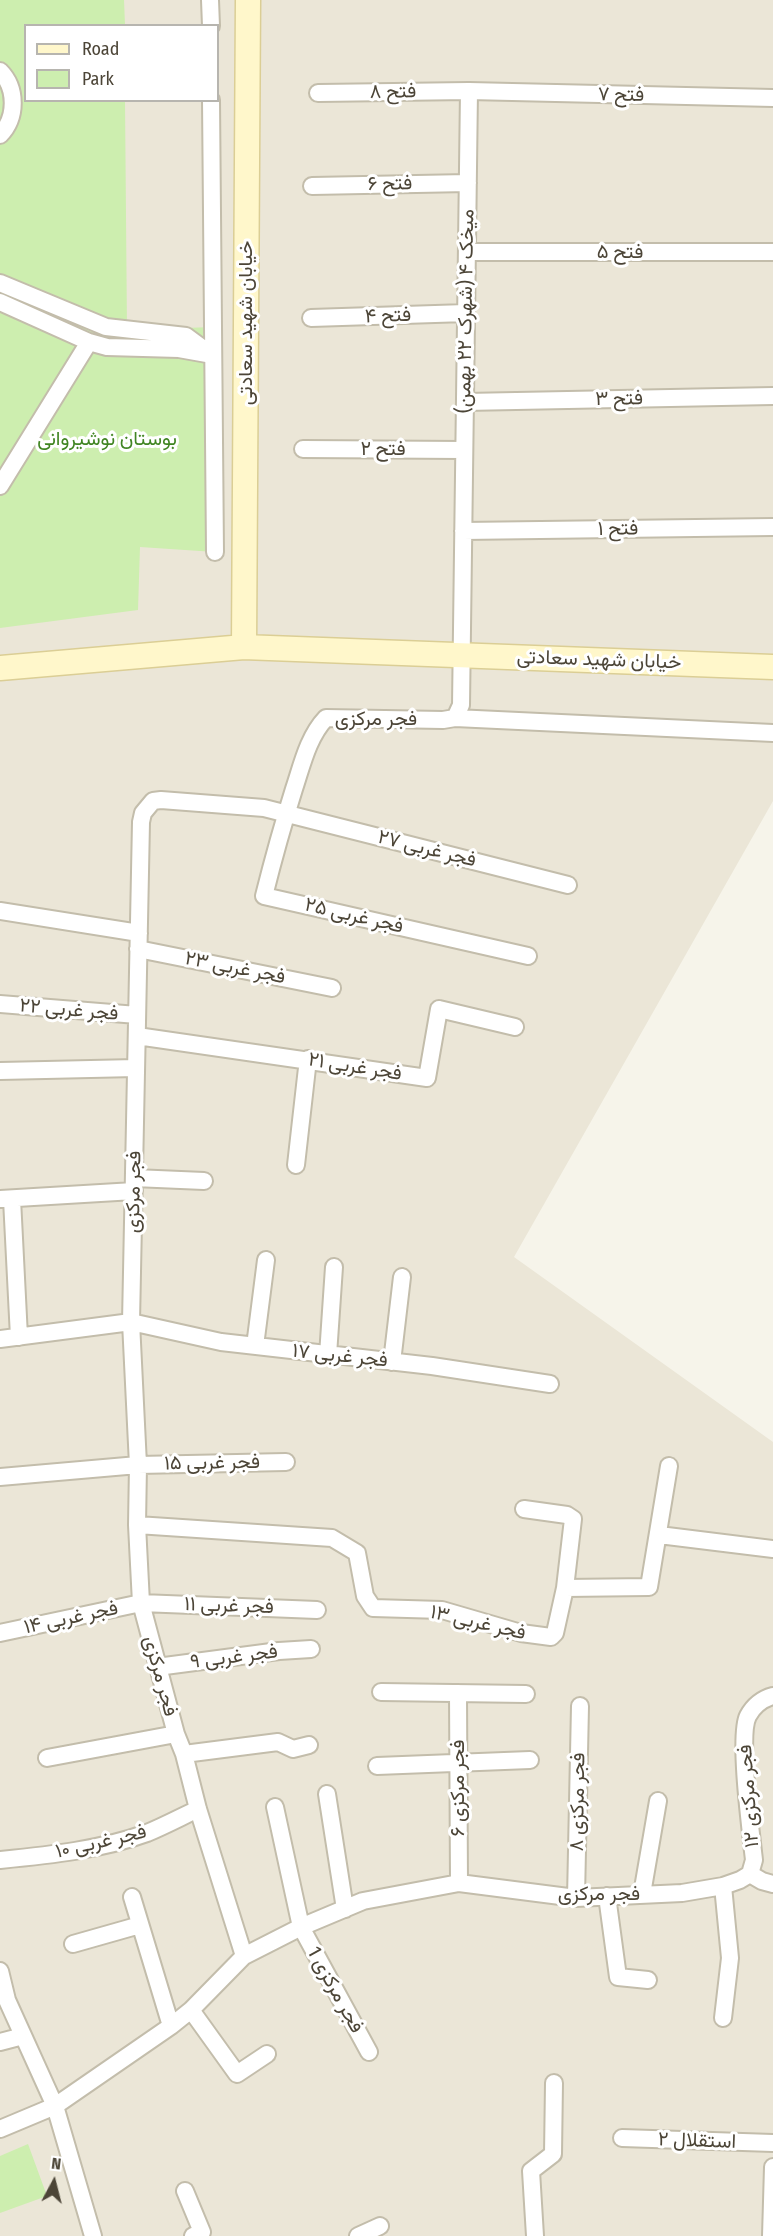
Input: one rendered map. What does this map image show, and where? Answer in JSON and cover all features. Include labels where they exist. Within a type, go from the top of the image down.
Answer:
[{"type":"main road","name":"خیابان شهید سعادتی","points":[[243,647],[248,0]]},
{"type":"main road","name":"خیابان شهید سعادتی","points":[[0,668],[243,647],[773,667]]},
{"type":"street","points":[[210,0],[211,24]]},
{"type":"street","points":[[0,71],[10,88],[6,106],[11,117],[0,135]]},
{"type":"street","name":"فتح ۸","points":[[318,93],[469,91]]},
{"type":"street","name":"فتح ۷","points":[[469,91],[773,98]]},
{"type":"street","name":"(شهرک ۲۲ بهمن) میخک ۴","points":[[458,712],[461,655],[469,91]]},
{"type":"street","points":[[211,102],[215,552]]},
{"type":"street","name":"فتح ۶","points":[[312,186],[468,183]]},
{"type":"street","name":"فتح ۵","points":[[466,252],[773,252]]},
{"type":"street","points":[[0,283],[106,327],[186,336],[213,356]]},
{"type":"street","points":[[0,302],[89,342],[107,347],[179,349],[213,356]]},
{"type":"street","name":"فتح ۴","points":[[311,318],[466,313]]},
{"type":"street","points":[[0,486],[89,342]]},
{"type":"street","name":"فتح ۳","points":[[465,402],[773,396]]},
{"type":"street","name":"فتح ۲","points":[[303,449],[464,450]]},
{"type":"street","name":"فتح ۱","points":[[463,531],[773,527]]},
{"type":"street","points":[[458,712],[773,733]]},
{"type":"street","name":"فجر مرکزی","points":[[244,1956],[176,1734],[141,1603],[137,1525],[138,1465],[131,1322],[141,822],[143,813],[153,801],[161,800],[264,808],[286,814],[306,751],[326,718],[458,712]]},
{"type":"street","name":"فجر غربی ۲۷","points":[[286,814],[568,885]]},
{"type":"street","name":"فجر غربی ۲۵","points":[[286,814],[264,896],[528,956]]},
{"type":"street","name":"فجر غربی ۲۳","points":[[0,911],[139,941],[332,988]]},
{"type":"street","name":"فجر غربی ۲۲","points":[[0,1004],[137,1015]]},
{"type":"street","name":"فجر غربی ۲۱","points":[[137,1036],[427,1078],[440,1009],[515,1027]]},
{"type":"street","points":[[296,1165],[308,1059]]},
{"type":"street","points":[[0,1071],[136,1068]]},
{"type":"street","points":[[19,1337],[6,1199],[134,1185],[204,1181]]},
{"type":"street","points":[[255,1346],[266,1260]]},
{"type":"street","points":[[328,1355],[334,1267]]},
{"type":"street","points":[[392,1362],[402,1276]]},
{"type":"street","points":[[0,1340],[131,1322]]},
{"type":"street","name":"فجر غربی ۱۷","points":[[131,1322],[221,1342],[550,1383]]},
{"type":"street","name":"فجر غربی ۱۵","points":[[0,1477],[138,1465],[286,1462]]},
{"type":"street","points":[[565,1588],[649,1587],[669,1466]]},
{"type":"street","name":"فجر غربی ۱۳","points":[[137,1525],[332,1538],[357,1552],[365,1596],[373,1608],[442,1610],[521,1634],[551,1636],[555,1633],[565,1588],[573,1520],[567,1515],[524,1509]]},
{"type":"street","points":[[659,1535],[773,1549]]},
{"type":"street","name":"فجر غربی ۱۱","points":[[141,1603],[317,1610]]},
{"type":"street","name":"فجر غربی ۱۴","points":[[0,1633],[141,1603]]},
{"type":"street","name":"فجر غربی ۹","points":[[157,1667],[311,1649]]},
{"type":"street","points":[[381,1692],[526,1694]]},
{"type":"street","name":"فجر مرکزی ۶","points":[[458,1693],[459,1883]]},
{"type":"street","name":"فجر مرکزی ۱۲","points":[[750,1874],[754,1860],[743,1740],[747,1717],[762,1700],[773,1696]]},
{"type":"street","name":"فجر مرکزی ۸","points":[[576,1898],[580,1706]]},
{"type":"street","points":[[47,1758],[176,1734]]},
{"type":"street","points":[[184,1754],[278,1742],[293,1749],[309,1745]]},
{"type":"street","points":[[376,1766],[530,1760]]},
{"type":"street","points":[[327,1794],[345,1909]]},
{"type":"street","points":[[642,1894],[658,1800]]},
{"type":"street","name":"فجر مرکزی 1","points":[[275,1807],[301,1927],[369,2052]]},
{"type":"street","name":"فجر غربی ۱۰","points":[[0,1860],[65,1853],[107,1845],[148,1833],[198,1809]]},
{"type":"street","points":[[750,1874],[773,1884]]},
{"type":"street","name":"فجر مرکزی","points":[[0,2129],[55,2106],[171,2026],[191,2010],[244,1956],[301,1927],[363,1901],[459,1883],[576,1898],[682,1893],[723,1886],[750,1874]]},
{"type":"street","points":[[723,1886],[730,1958],[723,2018]]},
{"type":"street","points":[[607,1896],[618,1977],[648,1980]]},
{"type":"street","points":[[132,1897],[171,2026]]},
{"type":"street","points":[[73,1944],[140,1925]]},
{"type":"street","points":[[0,1971],[7,2000],[55,2106],[93,2236]]},
{"type":"street","points":[[191,2010],[237,2074],[267,2054]]},
{"type":"street","points":[[0,2042],[24,2036]]},
{"type":"street","points":[[535,2236],[531,2171],[554,2154],[554,2083]]},
{"type":"street","name":"استقلال ۲","points":[[622,2138],[773,2144]]},
{"type":"street","points":[[771,2236],[773,2167]]},
{"type":"street","points":[[185,2191],[202,2232],[193,2236]]},
{"type":"street","points":[[358,2236],[380,2226]]},
{"type":"shaded area","points":[[0,0],[773,0],[773,801],[514,1257],[773,1442],[773,2236],[0,2236]]},
{"type":"green space","name":"بوستان نوشیروانی","points":[[0,0],[124,0],[125,24],[24,24],[24,102],[125,102],[127,330],[213,327],[215,552],[140,547],[138,610],[0,628]]},
{"type":"green space","points":[[28,2144],[47,2196],[0,2213],[0,2156]]}]
